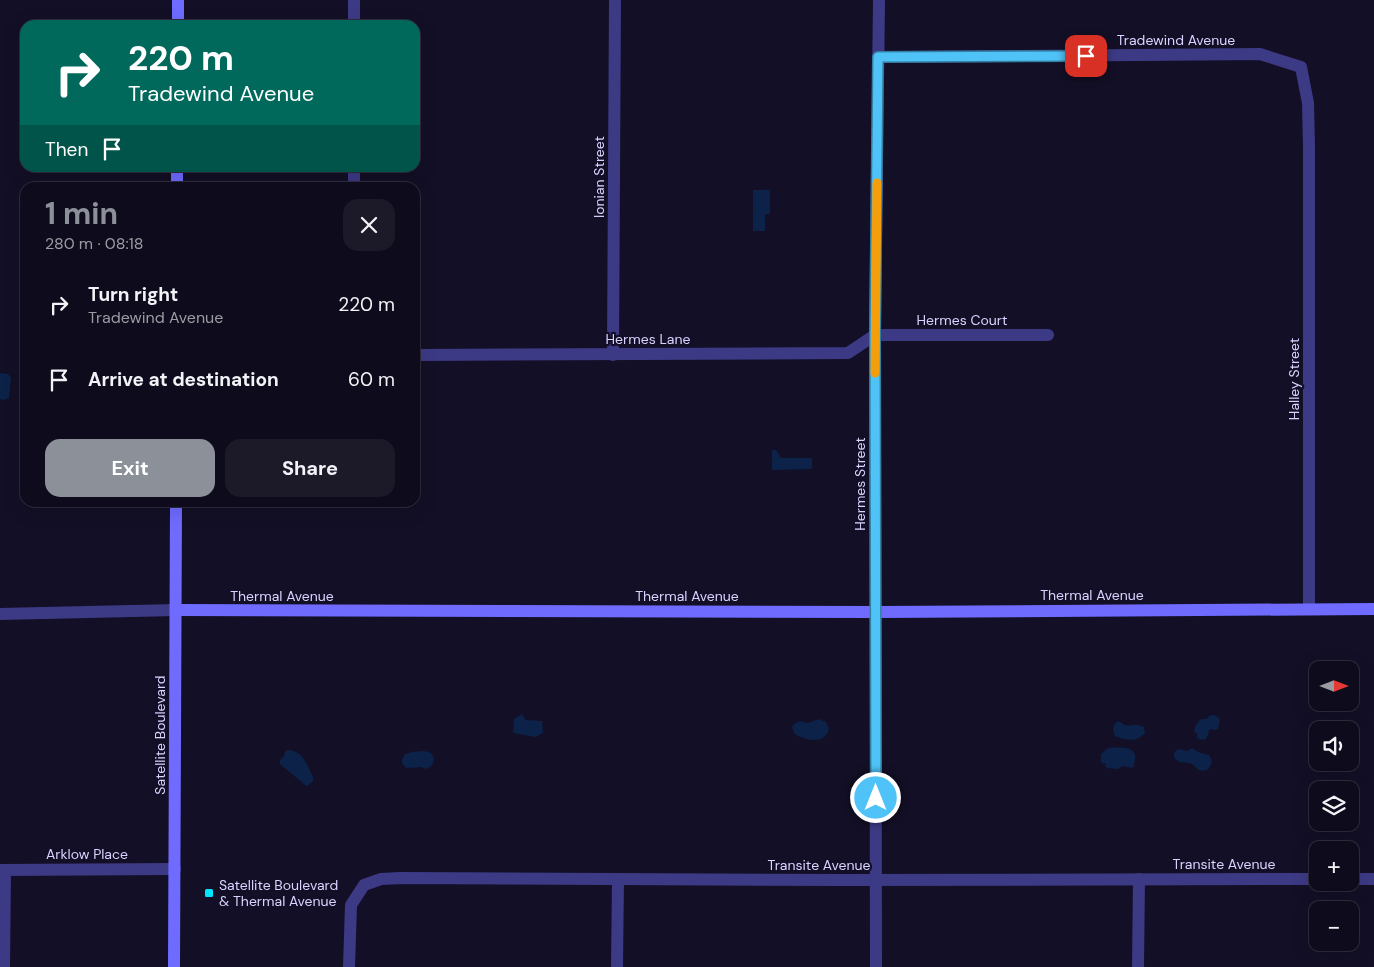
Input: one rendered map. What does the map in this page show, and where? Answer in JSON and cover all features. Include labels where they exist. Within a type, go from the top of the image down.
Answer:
[{"type":"street","points":[[178,0],[178,20]]},
{"type":"street","points":[[354,0],[354,20]]},
{"type":"street","name":"Ionian Street","points":[[614,355],[615,0]]},
{"type":"street","name":"Hermes Street","points":[[876,967],[875,334],[879,0]]},
{"type":"street","name":"Tradewind Avenue","points":[[878,57],[1260,54],[1301,67],[1308,103],[1309,148]]},
{"type":"street","name":"Halley Street","points":[[1309,148],[1309,609]]},
{"type":"street","name":"Hermes Lane","points":[[420,355],[848,353],[875,334]]},
{"type":"street","name":"Hermes Court","points":[[875,334],[1048,335]]},
{"type":"street","name":"Satellite Boulevard","points":[[174,967],[176,507]]},
{"type":"street","name":"Thermal Avenue","points":[[0,614],[176,610],[876,612],[1374,609]]},
{"type":"street","name":"Arklow Place","points":[[2,870],[175,869]]},
{"type":"street","points":[[2,870],[4,967]]},
{"type":"street","name":"Transite Avenue","points":[[349,967],[352,905],[364,885],[381,879],[1309,879]]},
{"type":"street","points":[[617,967],[618,879]]},
{"type":"street","points":[[1138,967],[1139,879]]},
{"type":"street","points":[[1359,879],[1374,879]]},
{"type":"water","points":[[753,190],[770,190],[770,214],[765,214],[765,231],[753,231]]},
{"type":"water","points":[[0,373],[8,374],[11,378],[9,398],[4,400],[0,399]]},
{"type":"water","points":[[772,450],[776,450],[781,458],[812,458],[812,469],[772,470]]},
{"type":"water","points":[[522,714],[526,720],[542,721],[543,733],[535,737],[513,733],[514,719]]},
{"type":"water","points":[[1212,715],[1220,719],[1218,729],[1210,729],[1206,739],[1201,740],[1197,738],[1197,734],[1194,731],[1197,724],[1200,720],[1207,719]]},
{"type":"water","points":[[819,719],[826,722],[829,729],[823,738],[808,739],[794,733],[792,727],[797,722],[808,723]]},
{"type":"water","points":[[1118,721],[1124,725],[1144,727],[1145,733],[1131,740],[1115,736],[1113,728]]},
{"type":"water","points":[[1108,748],[1127,748],[1131,750],[1135,756],[1134,767],[1107,768],[1106,764],[1102,764],[1101,754]]},
{"type":"water","points":[[1192,748],[1209,755],[1211,763],[1207,770],[1197,769],[1192,764],[1179,762],[1174,758],[1174,753],[1178,749],[1187,751]]},
{"type":"water","points":[[287,750],[301,755],[306,763],[313,777],[313,781],[307,786],[280,764],[280,760]]},
{"type":"water","points":[[424,751],[431,753],[434,758],[431,766],[428,768],[406,768],[402,763],[405,754]]},
{"type":"slow traffic","points":[[875,373],[877,183]]},
{"type":"place","name":"Satellite Boulevard & Thermal Avenue","points":[[209,893]]},
{"type":"route","points":[[876,798],[875,334],[878,57],[1086,56]]}]
